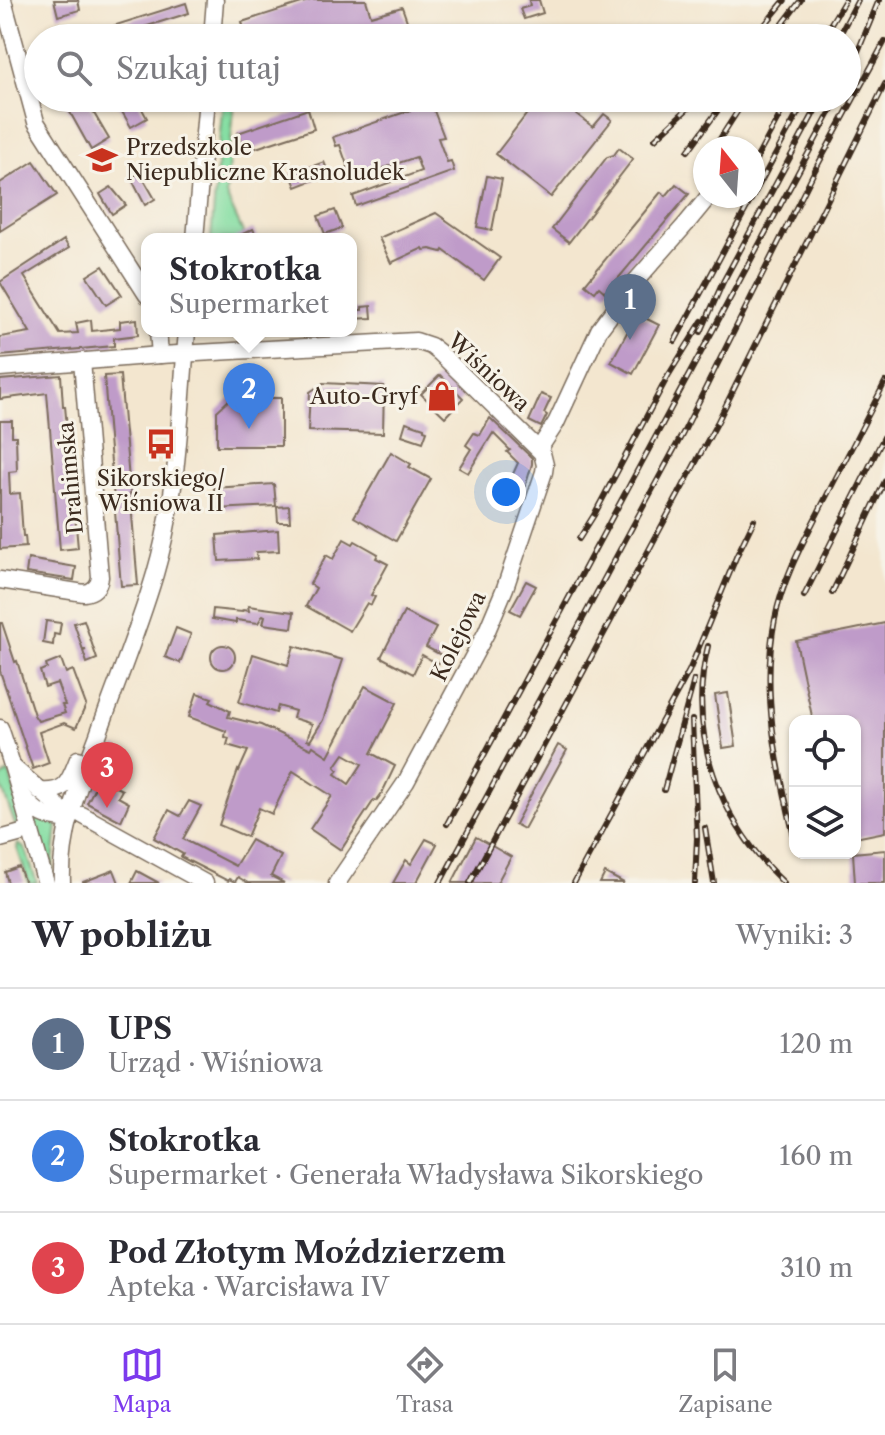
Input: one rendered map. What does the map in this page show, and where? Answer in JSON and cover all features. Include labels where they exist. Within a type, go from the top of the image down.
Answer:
[{"type":"street","points":[[3,0],[24,82]]},
{"type":"street","points":[[213,24],[215,0]]},
{"type":"street","points":[[32,112],[141,286]]},
{"type":"street","points":[[196,233],[206,112]]},
{"type":"street","name":"Wiśniowa","points":[[0,368],[185,353],[407,341],[423,343],[440,353],[539,449],[556,423],[599,330],[634,283],[699,208]]},
{"type":"street","points":[[158,337],[160,355]]},
{"type":"street","points":[[62,883],[64,846],[162,545],[174,481],[186,337]]},
{"type":"street","name":"Drahimska","points":[[0,580],[84,593],[95,589],[100,577],[82,361]]},
{"type":"street","name":"Kolejowa","points":[[337,883],[415,768],[498,607],[544,472],[544,459],[539,449]]},
{"type":"street","points":[[40,791],[59,790],[66,785],[103,720]]},
{"type":"street","points":[[0,728],[46,883]]},
{"type":"street","points":[[14,768],[75,817],[205,883]]},
{"type":"street","points":[[20,791],[43,816],[52,819],[75,817]]},
{"type":"street","points":[[0,839],[29,831]]},
{"type":"green space","points":[[222,112],[234,112],[226,195],[243,233],[212,233]]},
{"type":"green space","points":[[9,772],[21,816],[16,827],[0,783]]},
{"type":"green space","points":[[29,812],[57,825],[51,883]]},
{"type":"green space","points":[[18,844],[26,851],[37,883],[29,883]]},
{"type":"building","points":[[54,0],[78,0],[80,10],[58,16]]},
{"type":"building","points":[[311,0],[366,0],[371,16],[402,7],[408,24],[243,24]]},
{"type":"building","points":[[529,0],[539,0],[543,13],[524,19],[520,9],[530,6]]},
{"type":"building","points":[[186,3],[189,13],[154,24],[119,24]]},
{"type":"building","points":[[70,112],[93,112],[109,139],[91,150]]},
{"type":"building","points":[[122,112],[144,112],[147,118],[131,127]]},
{"type":"building","points":[[299,112],[309,112],[314,129],[244,152],[238,133]]},
{"type":"building","points":[[405,112],[434,112],[444,137],[438,138],[454,171],[356,206],[353,196],[421,171],[416,157],[352,179],[340,145],[336,146],[333,137]]},
{"type":"building","points":[[528,112],[574,112],[593,127],[604,114],[612,120],[551,197],[496,154]]},
{"type":"building","points":[[619,148],[633,159],[569,242],[552,229],[607,157],[614,155]]},
{"type":"building","points":[[34,161],[57,195],[0,231],[0,183]]},
{"type":"building","points":[[324,162],[329,174],[296,187],[291,174]]},
{"type":"building","points":[[140,173],[155,199],[145,205],[131,178]]},
{"type":"building","points":[[487,176],[502,179],[492,230],[477,227]]},
{"type":"building","points":[[676,184],[689,194],[606,293],[599,287],[595,292],[585,284],[661,192],[666,196]]},
{"type":"building","points":[[111,187],[126,205],[112,214],[100,194]]},
{"type":"building","points":[[335,210],[342,228],[325,233],[318,216]]},
{"type":"building","points":[[436,213],[500,258],[484,280],[443,250],[423,248],[391,263],[379,238]]},
{"type":"building","points":[[64,240],[69,248],[24,276],[60,334],[78,333],[76,323],[91,320],[92,331],[120,328],[120,321],[137,319],[138,335],[114,338],[114,346],[0,356],[0,337],[30,332],[0,282]]},
{"type":"building","points":[[103,266],[122,295],[106,305],[87,276]]},
{"type":"building","points":[[371,306],[372,318],[357,319],[357,310],[362,310],[362,307]]},
{"type":"building","points":[[637,314],[659,325],[633,374],[611,362]]},
{"type":"building","points":[[61,375],[78,548],[60,550],[47,393],[0,399],[0,380]]},
{"type":"building","points":[[120,375],[138,585],[121,586],[104,376]]},
{"type":"building","name":"Auto-Gryf","points":[[440,375],[463,398],[445,417],[421,394]]},
{"type":"building","points":[[323,383],[384,386],[383,433],[308,431],[310,392]]},
{"type":"building","points":[[541,394],[551,398],[541,427],[529,421]]},
{"type":"building","points":[[231,398],[281,398],[281,446],[217,446],[217,411]]},
{"type":"building","points":[[490,418],[532,458],[524,491],[508,485],[518,463],[493,433],[468,473],[459,468],[471,449],[466,445],[474,433],[480,435]]},
{"type":"building","points":[[0,421],[12,421],[12,436],[16,436],[17,471],[9,472],[10,494],[20,493],[26,547],[0,549]]},
{"type":"building","points":[[406,422],[427,431],[423,442],[402,435]]},
{"type":"building","points":[[391,452],[431,479],[396,541],[354,517]]},
{"type":"building","points":[[274,484],[276,506],[216,509],[214,488]]},
{"type":"building","points":[[289,506],[290,522],[278,522],[277,507]]},
{"type":"building","points":[[278,530],[279,551],[256,552],[257,559],[219,561],[217,535]]},
{"type":"building","points":[[344,539],[353,544],[355,541],[378,554],[376,558],[388,564],[371,595],[375,597],[371,605],[367,603],[350,631],[306,606],[316,588],[310,584],[326,555],[333,559]]},
{"type":"building","points":[[28,559],[76,567],[74,580],[26,573]]},
{"type":"building","points":[[526,581],[536,586],[520,615],[510,610]]},
{"type":"building","points":[[248,606],[294,612],[292,628],[263,624],[263,615],[258,623],[212,619],[213,609],[242,612],[249,611]]},
{"type":"building","points":[[404,612],[436,628],[426,647],[443,656],[438,664],[422,655],[413,674],[381,657]]},
{"type":"building","points":[[84,620],[97,659],[87,663],[83,651],[86,650],[83,650],[74,623]]},
{"type":"building","points":[[46,621],[61,623],[59,635],[54,634],[53,645],[43,643]]},
{"type":"building","points":[[0,623],[38,721],[65,713],[57,683],[45,687],[40,671],[61,659],[66,673],[73,670],[86,705],[76,728],[64,723],[39,732],[49,763],[33,769],[0,671]]},
{"type":"building","points":[[885,623],[885,832],[861,837],[861,715],[812,715],[796,641]]},
{"type":"building","points":[[176,628],[191,634],[180,663],[165,657]]},
{"type":"building","points":[[223,645],[232,648],[235,657],[232,666],[223,669],[214,666],[211,657],[214,648]]},
{"type":"building","points":[[294,646],[343,660],[323,720],[310,741],[307,740],[312,724],[293,718],[295,711],[278,706],[276,713],[239,702],[253,654],[288,665]]},
{"type":"building","points":[[365,686],[397,703],[371,753],[395,766],[382,793],[374,800],[341,850],[310,829],[332,796],[293,771],[272,814],[259,808],[247,837],[219,825],[248,751],[227,745],[229,738],[225,737],[226,731],[189,717],[197,693],[212,698],[210,701],[230,711],[228,717],[261,725],[311,749],[313,746],[328,756]],"holes":[[[344,754],[362,764],[349,784],[335,774],[338,770],[335,767]]]},
{"type":"building","points":[[728,693],[736,746],[723,748],[715,695]]},
{"type":"building","points":[[558,745],[567,750],[524,829],[515,824]]},
{"type":"building","points":[[116,746],[127,752],[107,783],[122,790],[118,797],[129,803],[121,821],[87,803]]},
{"type":"building","points":[[189,801],[201,806],[183,839],[235,866],[251,840],[281,856],[271,876],[284,883],[248,883],[238,877],[235,882],[228,881],[181,857],[183,854],[154,838],[169,810],[180,816]]},
{"type":"building","points":[[476,837],[511,857],[497,883],[452,883]]},
{"type":"building","points":[[426,839],[437,844],[416,883],[393,883],[406,860],[411,864]]},
{"type":"building","points":[[885,850],[885,883],[855,883],[853,859],[861,859],[861,852]]},
{"type":"building","points":[[19,867],[25,883],[8,883],[5,872]]},
{"type":"building","points":[[114,870],[119,883],[83,883],[83,882]]},
{"type":"building","points":[[137,871],[159,883],[131,883]]},
{"type":"building","points":[[605,873],[624,883],[600,883]]},
{"type":"railway","points":[[765,24],[785,0]]},
{"type":"railway","points":[[783,24],[801,0]]},
{"type":"railway","points":[[830,24],[845,0]]},
{"type":"railway","points":[[845,24],[858,0]]},
{"type":"railway","points":[[861,44],[879,0]]},
{"type":"railway","points":[[861,85],[885,41]]},
{"type":"railway","points":[[470,883],[717,423],[885,84]]},
{"type":"railway","points":[[655,139],[684,112]]},
{"type":"railway","points":[[688,151],[717,112]]},
{"type":"railway","points":[[722,136],[737,112]]},
{"type":"railway","points":[[765,143],[781,112]]},
{"type":"railway","points":[[765,174],[798,112]]},
{"type":"railway","points":[[701,332],[723,282],[814,112]]},
{"type":"railway","points":[[447,824],[830,112]]},
{"type":"railway","points":[[440,883],[683,433],[846,112]]},
{"type":"railway","points":[[675,341],[747,208]]},
{"type":"railway","points":[[579,539],[668,376],[702,321]]},
{"type":"railway","points":[[789,813],[777,758],[770,703],[769,675],[775,619],[795,558],[885,382]]},
{"type":"railway","points":[[804,596],[885,435]]},
{"type":"railway","points":[[832,593],[885,481]]},
{"type":"railway","points":[[574,883],[689,671],[754,520]]},
{"type":"railway","points":[[708,646],[702,679],[702,712],[714,775],[742,833],[784,883]]},
{"type":"railway","points":[[664,790],[694,680]]},
{"type":"railway","points":[[692,720],[697,838],[695,883]]},
{"type":"railway","points":[[705,828],[714,883]]},
{"type":"place","name":"Przedszkole Niepubliczne Krasnoludek","points":[[102,160]]},
{"type":"place","name":"UPS","points":[[630,340]]},
{"type":"place","name":"Auto-Gryf","points":[[442,396]]},
{"type":"place","name":"Stokrotka","points":[[249,429]]},
{"type":"place","name":"Sikorskiego/ Wiśniowa II","points":[[161,444]]},
{"type":"place","name":"Pod Złotym Moździerzem","points":[[107,808]]}]
